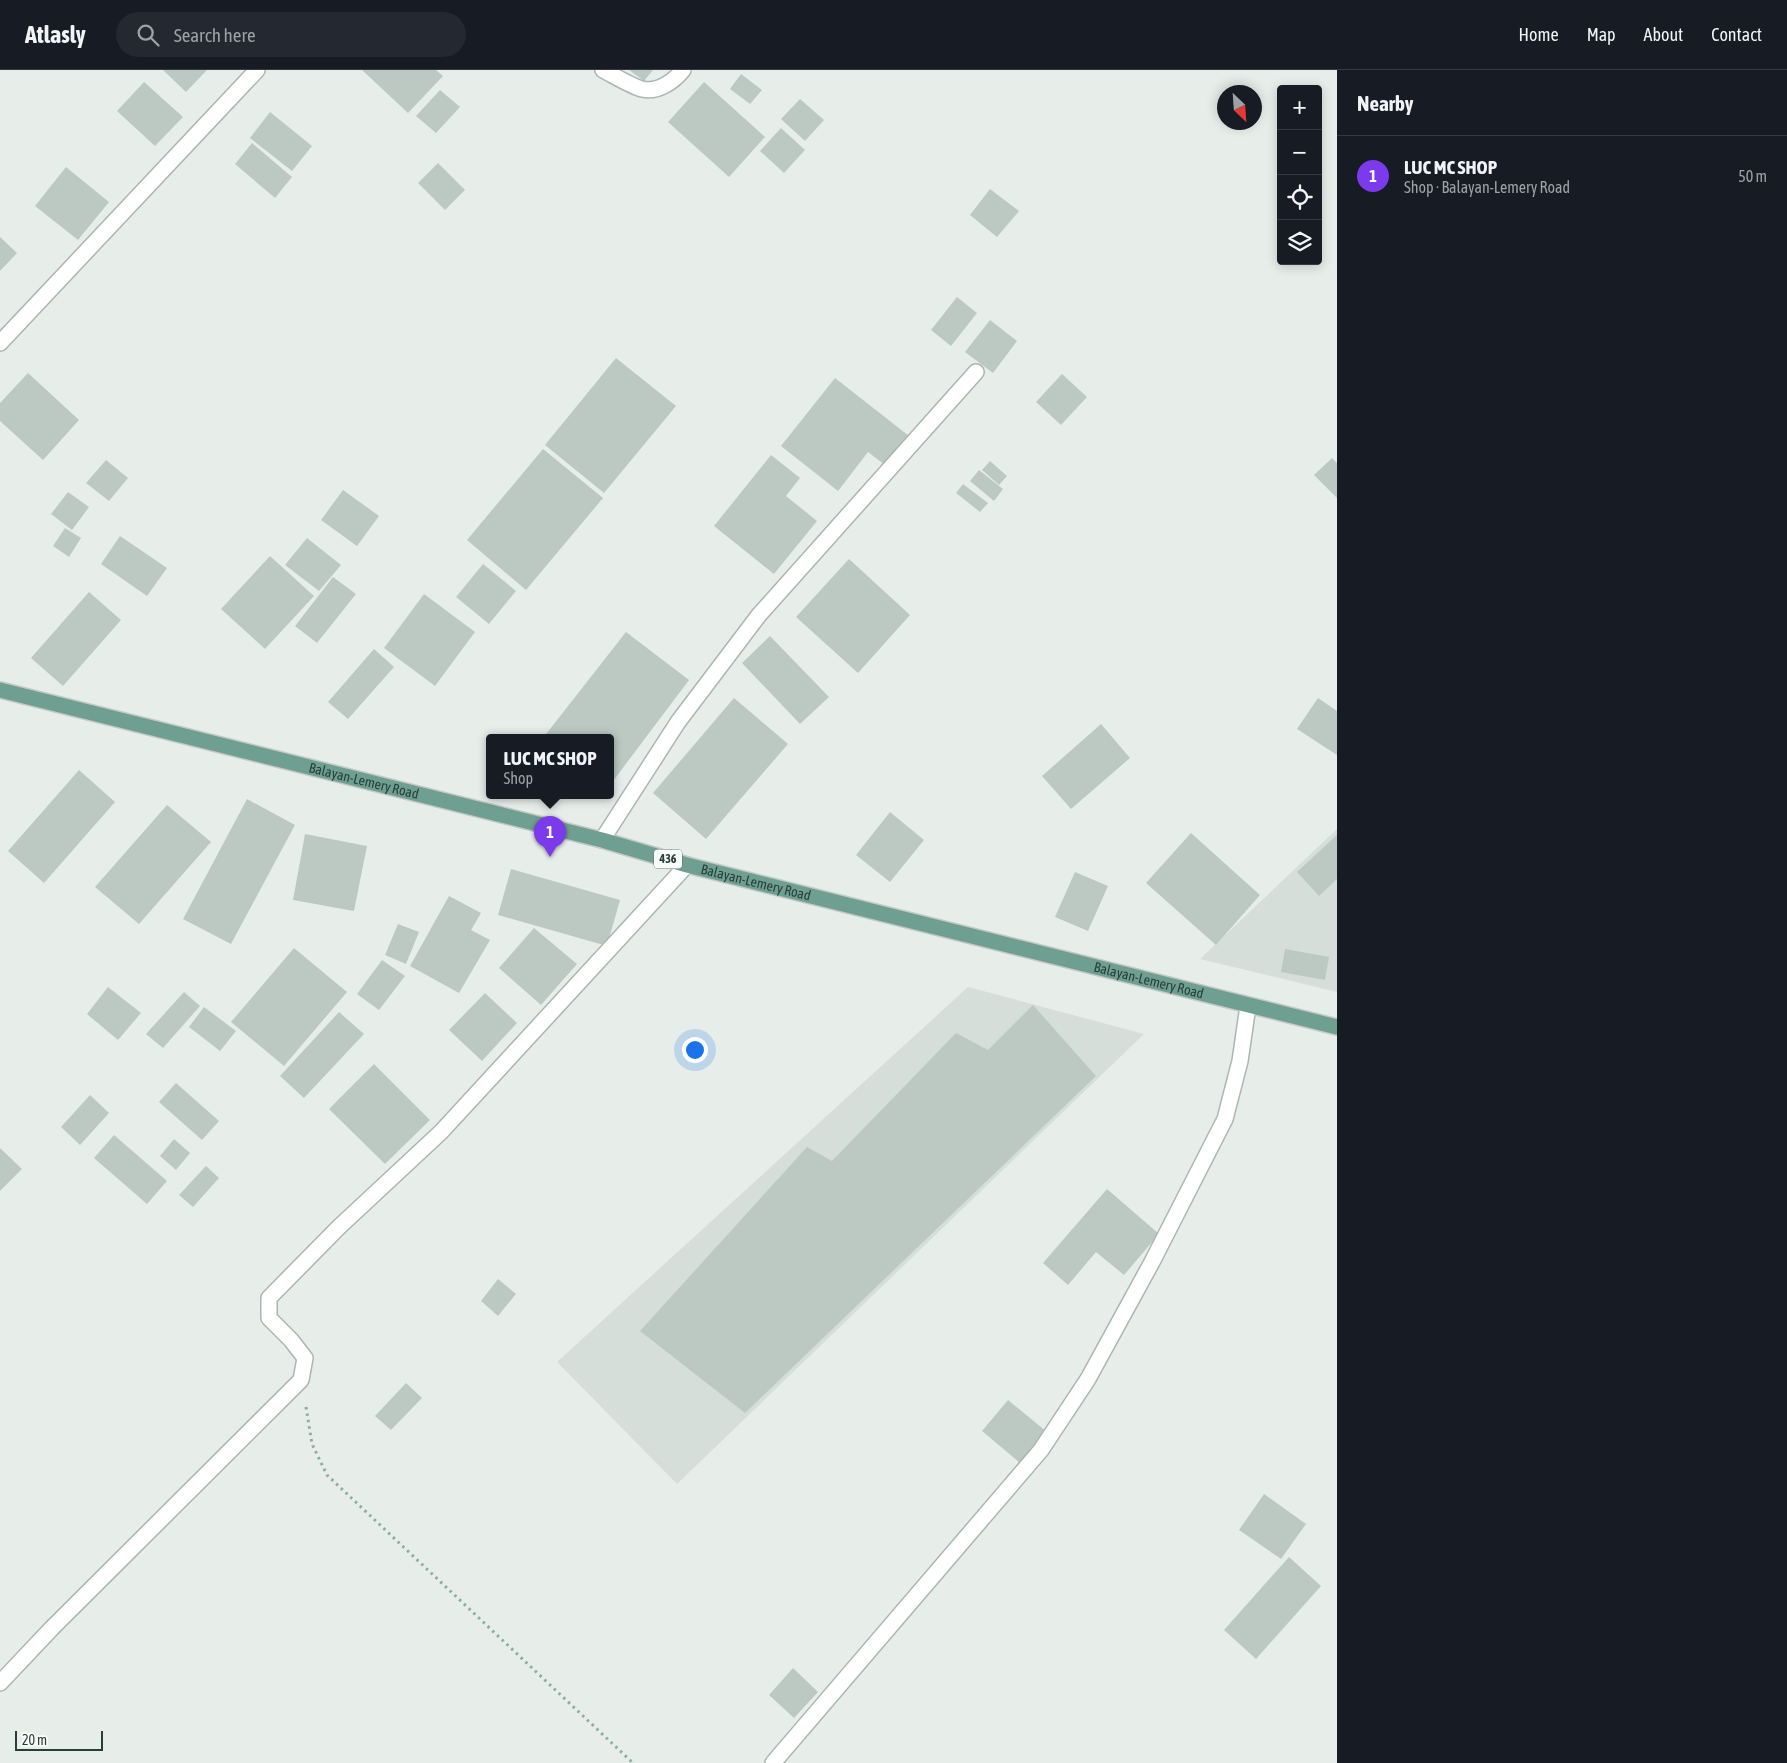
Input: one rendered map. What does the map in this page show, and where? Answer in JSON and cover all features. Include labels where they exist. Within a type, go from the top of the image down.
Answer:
[{"type":"main road","name":"Balayan-Lemery Road","points":[[0,690],[602,840],[687,865],[1337,1027]]},
{"type":"street","points":[[0,343],[257,70]]},
{"type":"street","points":[[603,70],[642,90],[660,88],[676,78],[683,70]]},
{"type":"street","points":[[602,840],[678,722],[759,615],[976,372]]},
{"type":"street","points":[[0,1683],[52,1628],[301,1380],[305,1358],[291,1340],[269,1318],[270,1298],[339,1227],[441,1132],[687,865]]},
{"type":"street","points":[[773,1763],[1041,1450],[1088,1379],[1152,1262],[1225,1119],[1240,1061],[1248,1006]]},
{"type":"path","points":[[301,1380],[312,1444],[327,1475],[633,1763]]},
{"type":"shaded area","points":[[1337,829],[1337,992],[1200,959]]},
{"type":"shaded area","points":[[968,987],[1144,1034],[677,1484],[557,1362]]},
{"type":"building","points":[[163,70],[207,70],[186,92]]},
{"type":"building","points":[[362,70],[436,70],[443,76],[408,113]]},
{"type":"building","points":[[629,70],[653,70],[644,81]]},
{"type":"building","points":[[741,74],[762,90],[750,104],[730,89]]},
{"type":"building","points":[[144,82],[183,117],[155,146],[117,111]]},
{"type":"building","points":[[704,82],[765,137],[729,177],[668,122]]},
{"type":"building","points":[[440,90],[460,107],[436,133],[416,116]]},
{"type":"building","points":[[800,99],[824,120],[805,141],[781,119]]},
{"type":"building","points":[[270,112],[312,146],[292,171],[250,138]]},
{"type":"building","points":[[781,128],[805,150],[784,173],[760,151]]},
{"type":"building","points":[[252,143],[292,177],[275,198],[235,164]]},
{"type":"building","points":[[438,163],[465,190],[445,210],[418,183]]},
{"type":"building","points":[[66,167],[109,202],[78,240],[35,206]]},
{"type":"building","points":[[990,189],[1019,211],[997,237],[970,215]]},
{"type":"building","points":[[0,237],[17,253],[0,271]]},
{"type":"building","points":[[957,297],[977,313],[951,346],[931,330]]},
{"type":"building","points":[[990,320],[1017,341],[993,373],[965,352]]},
{"type":"building","points":[[616,358],[676,406],[604,493],[545,445]]},
{"type":"building","points":[[28,373],[79,420],[43,460],[0,421],[0,403]]},
{"type":"building","points":[[1062,374],[1087,397],[1061,425],[1036,402]]},
{"type":"building","points":[[835,378],[909,436],[885,465],[868,452],[838,491],[781,446]]},
{"type":"building","points":[[543,449],[603,498],[526,590],[467,540]]},
{"type":"building","points":[[771,455],[800,478],[786,496],[817,521],[774,574],[714,526]]},
{"type":"building","points":[[1332,458],[1337,463],[1337,498],[1314,475]]},
{"type":"building","points":[[106,460],[128,478],[109,501],[86,483]]},
{"type":"building","points":[[990,461],[1007,476],[999,485],[982,470]]},
{"type":"building","points":[[979,470],[1003,489],[994,501],[970,481]]},
{"type":"building","points":[[963,484],[988,503],[980,512],[956,493]]},
{"type":"building","points":[[343,490],[379,516],[357,546],[321,520]]},
{"type":"building","points":[[68,492],[89,507],[72,530],[51,514]]},
{"type":"building","points":[[65,528],[81,538],[69,557],[53,546]]},
{"type":"building","points":[[120,536],[167,568],[147,596],[101,564]]},
{"type":"building","points":[[307,538],[341,565],[319,591],[285,565]]},
{"type":"building","points":[[270,556],[314,596],[265,649],[221,609]]},
{"type":"building","points":[[849,559],[910,615],[858,673],[796,617]]},
{"type":"building","points":[[483,564],[516,591],[489,624],[456,597]]},
{"type":"building","points":[[333,577],[356,594],[317,643],[295,626]]},
{"type":"building","points":[[89,592],[121,620],[63,686],[31,658]]},
{"type":"building","points":[[424,594],[475,632],[435,686],[384,648]]},
{"type":"building","points":[[626,632],[689,680],[614,780],[614,734],[546,734]]},
{"type":"building","points":[[770,636],[829,697],[800,724],[742,663]]},
{"type":"building","points":[[374,649],[394,667],[348,719],[328,702]]},
{"type":"building","points":[[734,698],[788,744],[706,839],[653,793]]},
{"type":"building","points":[[1318,698],[1337,711],[1337,755],[1297,729]]},
{"type":"building","points":[[1101,724],[1130,758],[1071,809],[1042,776]]},
{"type":"building","points":[[79,770],[115,802],[44,883],[8,851]]},
{"type":"building","points":[[247,799],[295,825],[231,944],[183,919]]},
{"type":"building","points":[[167,805],[211,842],[139,924],[95,887]]},
{"type":"building","points":[[890,812],[924,840],[890,882],[856,855]]},
{"type":"building","points":[[1191,833],[1260,895],[1216,945],[1146,883]]},
{"type":"building","points":[[305,834],[367,846],[354,911],[293,900]]},
{"type":"building","points":[[1337,835],[1337,879],[1319,896],[1297,872]]},
{"type":"building","points":[[511,869],[620,900],[607,946],[498,915]]},
{"type":"building","points":[[1075,872],[1108,886],[1088,931],[1055,917]]},
{"type":"building","points":[[449,896],[481,913],[471,930],[490,940],[459,993],[410,966]]},
{"type":"building","points":[[398,924],[419,932],[406,964],[385,955]]},
{"type":"building","points":[[534,928],[577,964],[541,1005],[499,968]]},
{"type":"building","points":[[294,948],[347,992],[284,1066],[231,1022]]},
{"type":"building","points":[[1285,949],[1329,957],[1325,980],[1281,972]]},
{"type":"building","points":[[382,960],[405,976],[379,1010],[357,994]]},
{"type":"building","points":[[108,987],[141,1013],[118,1040],[87,1014]]},
{"type":"building","points":[[184,992],[200,1006],[163,1048],[146,1034]]},
{"type":"building","points":[[485,993],[517,1023],[482,1061],[449,1030]]},
{"type":"building","points":[[1033,1005],[1096,1076],[745,1413],[640,1331],[807,1147],[832,1161],[956,1033],[988,1050]]},
{"type":"building","points":[[204,1007],[236,1031],[220,1051],[189,1027]]},
{"type":"building","points":[[339,1012],[364,1034],[304,1098],[280,1076]]},
{"type":"building","points":[[374,1064],[430,1120],[385,1164],[329,1109]]},
{"type":"building","points":[[176,1083],[219,1121],[202,1140],[159,1102]]},
{"type":"building","points":[[90,1095],[109,1113],[80,1145],[61,1127]]},
{"type":"building","points":[[114,1135],[167,1181],[147,1204],[94,1158]]},
{"type":"building","points":[[174,1139],[190,1153],[176,1170],[160,1156]]},
{"type":"building","points":[[0,1148],[22,1169],[0,1191]]},
{"type":"building","points":[[206,1166],[219,1178],[193,1207],[179,1195]]},
{"type":"building","points":[[1107,1189],[1159,1234],[1124,1275],[1096,1252],[1068,1285],[1043,1263]]},
{"type":"building","points":[[498,1279],[516,1294],[498,1316],[481,1301]]},
{"type":"building","points":[[406,1383],[422,1398],[391,1430],[375,1416]]},
{"type":"building","points":[[1008,1400],[1047,1432],[1020,1463],[982,1431]]},
{"type":"building","points":[[1264,1494],[1306,1524],[1281,1559],[1239,1530]]},
{"type":"building","points":[[1289,1557],[1321,1586],[1256,1659],[1224,1630]]},
{"type":"building","points":[[793,1668],[818,1692],[794,1718],[769,1695]]},
{"type":"place","name":"LUC MC SHOP","points":[[550,857]]}]
